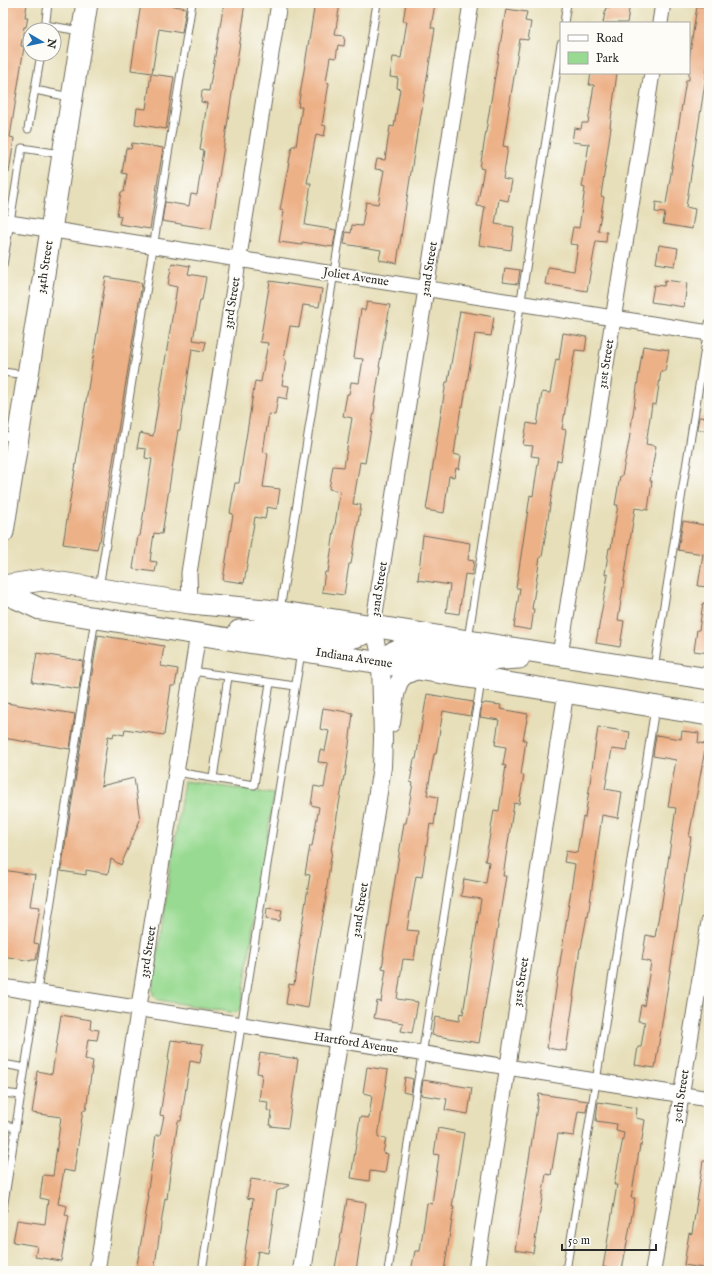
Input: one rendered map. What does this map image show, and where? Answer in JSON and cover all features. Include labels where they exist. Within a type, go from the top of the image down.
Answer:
[{"type":"main road","name":"34th Street","points":[[3,532],[10,437],[28,375],[87,3]]},
{"type":"main road","points":[[3,586],[42,580],[190,602],[280,612],[709,679]]},
{"type":"main road","name":"Indiana Avenue","points":[[3,592],[40,609],[709,715]]},
{"type":"main road","points":[[198,634],[272,630],[351,638],[364,634],[373,626]]},
{"type":"main road","points":[[381,662],[399,649],[410,648],[488,660],[560,656]]},
{"type":"street","name":"33rd Street","points":[[190,602],[189,573],[279,3]]},
{"type":"street","name":"32nd Street","points":[[302,1271],[382,767],[384,739],[381,662],[373,626],[471,3]]},
{"type":"street","points":[[660,22],[663,3]]},
{"type":"street","name":"31st Street","points":[[560,656],[652,74]]},
{"type":"street","name":"Joliet Avenue","points":[[6,223],[613,318],[708,329]]},
{"type":"street","name":"33rd Street","points":[[97,1271],[198,634]]},
{"type":"street","points":[[382,767],[398,684],[403,676],[420,669]]},
{"type":"street","name":"31st Street","points":[[476,1271],[566,692]]},
{"type":"street","name":"30th Street","points":[[653,1271],[709,922]]},
{"type":"street","name":"Hartford Avenue","points":[[3,987],[709,1099]]},
{"type":"lane","points":[[46,22],[48,3]]},
{"type":"lane","points":[[99,589],[192,3]]},
{"type":"lane","points":[[280,612],[377,3]]},
{"type":"lane","points":[[564,22],[568,3]]},
{"type":"lane","points":[[62,30],[83,32]]},
{"type":"lane","points":[[468,641],[560,50]]},
{"type":"lane","points":[[28,129],[40,62]]},
{"type":"lane","points":[[35,90],[72,97]]},
{"type":"lane","points":[[3,265],[6,223],[22,148],[63,155]]},
{"type":"lane","points":[[653,670],[708,329]]},
{"type":"lane","points":[[3,372],[28,375]]},
{"type":"lane","points":[[3,1209],[96,618]]},
{"type":"lane","points":[[202,1271],[301,650]]},
{"type":"lane","points":[[192,671],[295,686]]},
{"type":"lane","points":[[213,778],[228,677]]},
{"type":"lane","points":[[388,1271],[482,679]]},
{"type":"lane","points":[[176,772],[254,785],[270,683]]},
{"type":"lane","points":[[566,1271],[656,706]]},
{"type":"lane","points":[[3,1064],[26,1068]]},
{"type":"lane","points":[[3,1093],[20,1095]]},
{"type":"lane","points":[[3,1125],[16,1127]]},
{"type":"green space","points":[[184,781],[274,794],[241,1008],[236,1013],[158,1000],[154,996],[152,990]]},
{"type":"building","points":[[3,3],[27,4],[25,17],[28,17],[27,22],[22,22],[22,60],[10,137],[14,138],[9,173],[3,173]]},
{"type":"building","points":[[141,3],[157,3],[186,8],[182,33],[159,29],[152,73],[131,70]]},
{"type":"building","points":[[224,3],[245,3],[211,229],[162,221],[165,202],[189,206],[191,194],[197,195],[204,151],[200,150],[207,103],[201,102],[202,90],[209,91]]},
{"type":"building","points":[[315,3],[340,3],[335,35],[345,36],[344,46],[338,45],[336,58],[330,57],[326,82],[329,83],[322,125],[326,126],[324,136],[316,134],[307,183],[311,183],[305,225],[336,230],[333,247],[302,242],[302,245],[279,242],[284,211],[280,210],[292,146],[296,146],[302,107],[298,107]]},
{"type":"building","points":[[406,3],[435,3],[431,28],[435,28],[397,263],[379,260],[381,250],[344,244],[346,232],[351,233],[352,225],[362,226],[366,202],[378,204],[384,170],[375,169],[377,159],[385,160],[390,126],[394,127],[400,89],[397,88],[398,78],[390,77],[393,57],[401,58],[407,21],[403,21]]},
{"type":"building","points":[[611,3],[630,3],[627,22],[603,22],[606,7],[610,8]]},
{"type":"building","points":[[697,6],[709,8],[709,56],[686,207],[695,209],[692,229],[663,224],[665,213],[655,212],[656,202],[666,204],[686,80],[689,80],[690,74],[690,52]]},
{"type":"building","points":[[506,9],[527,12],[525,21],[531,22],[528,40],[520,39],[503,146],[508,147],[503,179],[512,181],[508,201],[499,199],[495,224],[514,227],[511,250],[479,245],[485,207],[477,206],[484,169],[480,168]]},
{"type":"building","points":[[151,74],[174,77],[166,129],[135,124],[137,108],[146,109]]},
{"type":"building","points":[[591,74],[617,74],[601,196],[604,197],[598,231],[607,232],[606,242],[596,241],[587,291],[545,284],[548,267],[574,271],[578,245],[570,244],[573,227],[579,228],[585,188],[582,187],[589,144],[572,142],[574,128],[581,129],[582,123],[588,123],[594,85],[589,85]]},
{"type":"building","points":[[132,143],[163,148],[150,229],[119,224],[121,216],[117,215],[121,192],[124,192],[127,174],[122,173],[126,148],[131,149]]},
{"type":"building","points":[[659,245],[678,248],[675,266],[656,263]]},
{"type":"building","points":[[172,263],[190,266],[188,274],[206,277],[202,300],[200,300],[193,340],[206,342],[204,351],[192,349],[162,534],[154,533],[150,561],[157,562],[155,572],[133,569],[138,536],[140,536],[152,459],[145,458],[146,449],[137,448],[140,433],[153,436],[177,287],[168,285]]},
{"type":"building","points":[[505,268],[520,270],[518,284],[503,282]]},
{"type":"building","points":[[106,277],[142,283],[100,541],[97,549],[63,544]]},
{"type":"building","points":[[665,280],[687,283],[684,307],[651,302],[654,285],[664,286]]},
{"type":"building","points":[[270,281],[322,289],[319,307],[303,305],[299,327],[290,326],[284,359],[286,360],[282,385],[289,386],[287,399],[278,397],[275,415],[269,414],[263,452],[268,453],[263,487],[280,489],[277,509],[267,507],[265,519],[255,517],[244,583],[223,580],[233,514],[230,513],[235,483],[239,483],[255,381],[261,382],[268,343],[260,342]]},
{"type":"building","points":[[367,302],[390,305],[365,463],[360,462],[353,504],[361,505],[344,595],[322,592],[325,572],[328,572],[340,491],[329,489],[333,466],[344,467],[352,418],[343,416],[351,382],[359,383],[363,359],[354,358],[361,309],[365,311]]},
{"type":"building","points":[[460,311],[494,317],[491,336],[475,334],[463,407],[461,407],[454,454],[461,456],[459,469],[456,468],[454,477],[449,476],[444,513],[426,510],[446,382],[448,382]]},
{"type":"building","points":[[563,333],[587,337],[585,351],[575,350],[562,429],[566,430],[561,461],[557,460],[542,557],[540,557],[532,609],[534,609],[531,630],[514,627],[520,588],[516,588],[530,495],[533,496],[539,457],[531,456],[533,446],[523,445],[527,423],[537,425],[542,392],[550,393],[556,359],[559,360]]},
{"type":"building","points":[[643,346],[669,350],[665,371],[661,371],[656,405],[652,404],[646,444],[656,446],[650,481],[652,481],[648,510],[635,508],[618,620],[624,621],[620,647],[596,643],[608,575],[605,574],[609,548],[611,548],[618,505],[615,505],[620,476],[622,476],[629,441]]},
{"type":"building","points":[[699,417],[709,418],[709,431],[697,429]]},
{"type":"building","points":[[683,521],[709,526],[709,587],[698,586],[703,554],[678,550]]},
{"type":"building","points":[[423,535],[470,543],[468,560],[474,561],[472,575],[465,574],[459,614],[446,612],[450,585],[418,580]]},
{"type":"building","points":[[703,603],[709,604],[709,653],[694,651]]},
{"type":"building","points":[[98,635],[164,646],[161,666],[178,669],[175,686],[171,686],[164,735],[125,729],[124,735],[114,733],[113,737],[108,736],[101,786],[134,778],[140,820],[121,865],[111,859],[108,874],[86,870],[86,875],[61,871]]},
{"type":"building","points":[[37,653],[83,661],[79,689],[32,682]]},
{"type":"building","points":[[427,694],[473,702],[470,716],[443,711],[436,754],[434,754],[427,795],[438,797],[434,825],[430,824],[422,877],[416,876],[407,930],[418,931],[414,960],[403,959],[397,999],[418,1002],[412,1033],[401,1031],[403,1023],[374,1018],[377,1001],[381,1002],[386,969],[382,968],[383,956],[404,823],[406,823],[413,783],[410,782],[414,759],[416,759]]},
{"type":"building","points":[[6,703],[75,714],[70,749],[3,738],[3,720]]},
{"type":"building","points":[[482,704],[501,705],[500,709],[528,714],[523,740],[526,740],[521,775],[524,775],[519,804],[514,803],[503,876],[506,876],[479,1043],[432,1035],[435,1017],[459,1021],[460,1013],[463,1014],[481,899],[461,896],[464,879],[486,883],[489,862],[485,861],[494,810],[499,811],[506,766],[503,765],[506,747],[495,745],[499,720],[480,717]]},
{"type":"building","points":[[323,708],[353,713],[345,776],[331,850],[327,893],[308,1008],[286,1004],[289,984],[294,985],[310,875],[305,874],[319,807],[311,805],[314,786],[324,788],[328,763],[318,762],[320,750],[325,751],[329,731],[320,729]]},
{"type":"building","points":[[598,727],[630,732],[627,751],[612,749],[605,789],[622,792],[618,818],[602,815],[588,917],[587,916],[580,948],[566,1051],[547,1048],[575,864],[564,862],[566,851],[577,853],[583,817],[585,818]]},
{"type":"building","points":[[682,731],[699,733],[698,743],[706,744],[689,837],[691,837],[655,1068],[635,1065],[638,1047],[641,1047],[645,1022],[638,1021],[641,1005],[644,1006],[651,962],[642,960],[646,935],[655,937],[661,909],[676,808],[668,807],[676,760],[653,756],[656,735],[681,739]]},
{"type":"building","points":[[3,870],[35,875],[30,906],[40,907],[34,943],[39,944],[36,960],[31,961],[3,956]]},
{"type":"building","points":[[267,908],[282,910],[280,921],[266,919]]},
{"type":"building","points":[[61,1015],[91,1020],[90,1029],[99,1030],[97,1040],[88,1039],[85,1059],[93,1061],[86,1110],[83,1110],[74,1172],[64,1170],[58,1204],[67,1206],[65,1215],[69,1216],[61,1261],[35,1257],[37,1246],[13,1242],[17,1220],[45,1224],[48,1200],[40,1198],[43,1175],[53,1176],[61,1117],[32,1113],[37,1071],[52,1074]]},
{"type":"building","points":[[171,1040],[203,1044],[200,1063],[190,1061],[181,1121],[178,1121],[167,1199],[165,1198],[154,1271],[136,1271],[149,1196],[147,1196],[156,1135],[160,1135],[164,1116],[160,1115]]},
{"type":"building","points":[[260,1053],[298,1059],[288,1128],[270,1126],[272,1112],[267,1110],[268,1102],[259,1101],[262,1074],[257,1073]]},
{"type":"building","points":[[367,1067],[388,1070],[378,1137],[386,1138],[383,1153],[388,1154],[385,1173],[370,1171],[369,1181],[351,1178],[360,1117],[369,1118],[372,1095],[363,1093]]},
{"type":"building","points":[[405,1077],[413,1079],[411,1094],[403,1092]]},
{"type":"building","points":[[423,1080],[472,1088],[468,1114],[445,1110],[447,1099],[421,1095]]},
{"type":"building","points":[[539,1094],[588,1101],[586,1112],[578,1111],[574,1136],[558,1134],[551,1175],[546,1174],[533,1253],[515,1250]]},
{"type":"building","points":[[598,1102],[637,1108],[636,1118],[645,1120],[631,1198],[635,1198],[622,1270],[603,1267],[617,1185],[614,1185],[624,1133],[616,1131],[617,1124],[596,1121]]},
{"type":"building","points":[[438,1128],[464,1133],[452,1207],[454,1207],[444,1271],[411,1271],[415,1251],[420,1251],[427,1203],[432,1204],[439,1155],[434,1154]]},
{"type":"building","points":[[703,1161],[709,1161],[709,1269],[684,1265],[689,1233],[692,1234]]},
{"type":"building","points":[[251,1179],[290,1185],[277,1191],[268,1253],[258,1251],[255,1271],[242,1271],[253,1199],[247,1198]]},
{"type":"building","points":[[347,1200],[366,1203],[356,1271],[335,1268]]}]
